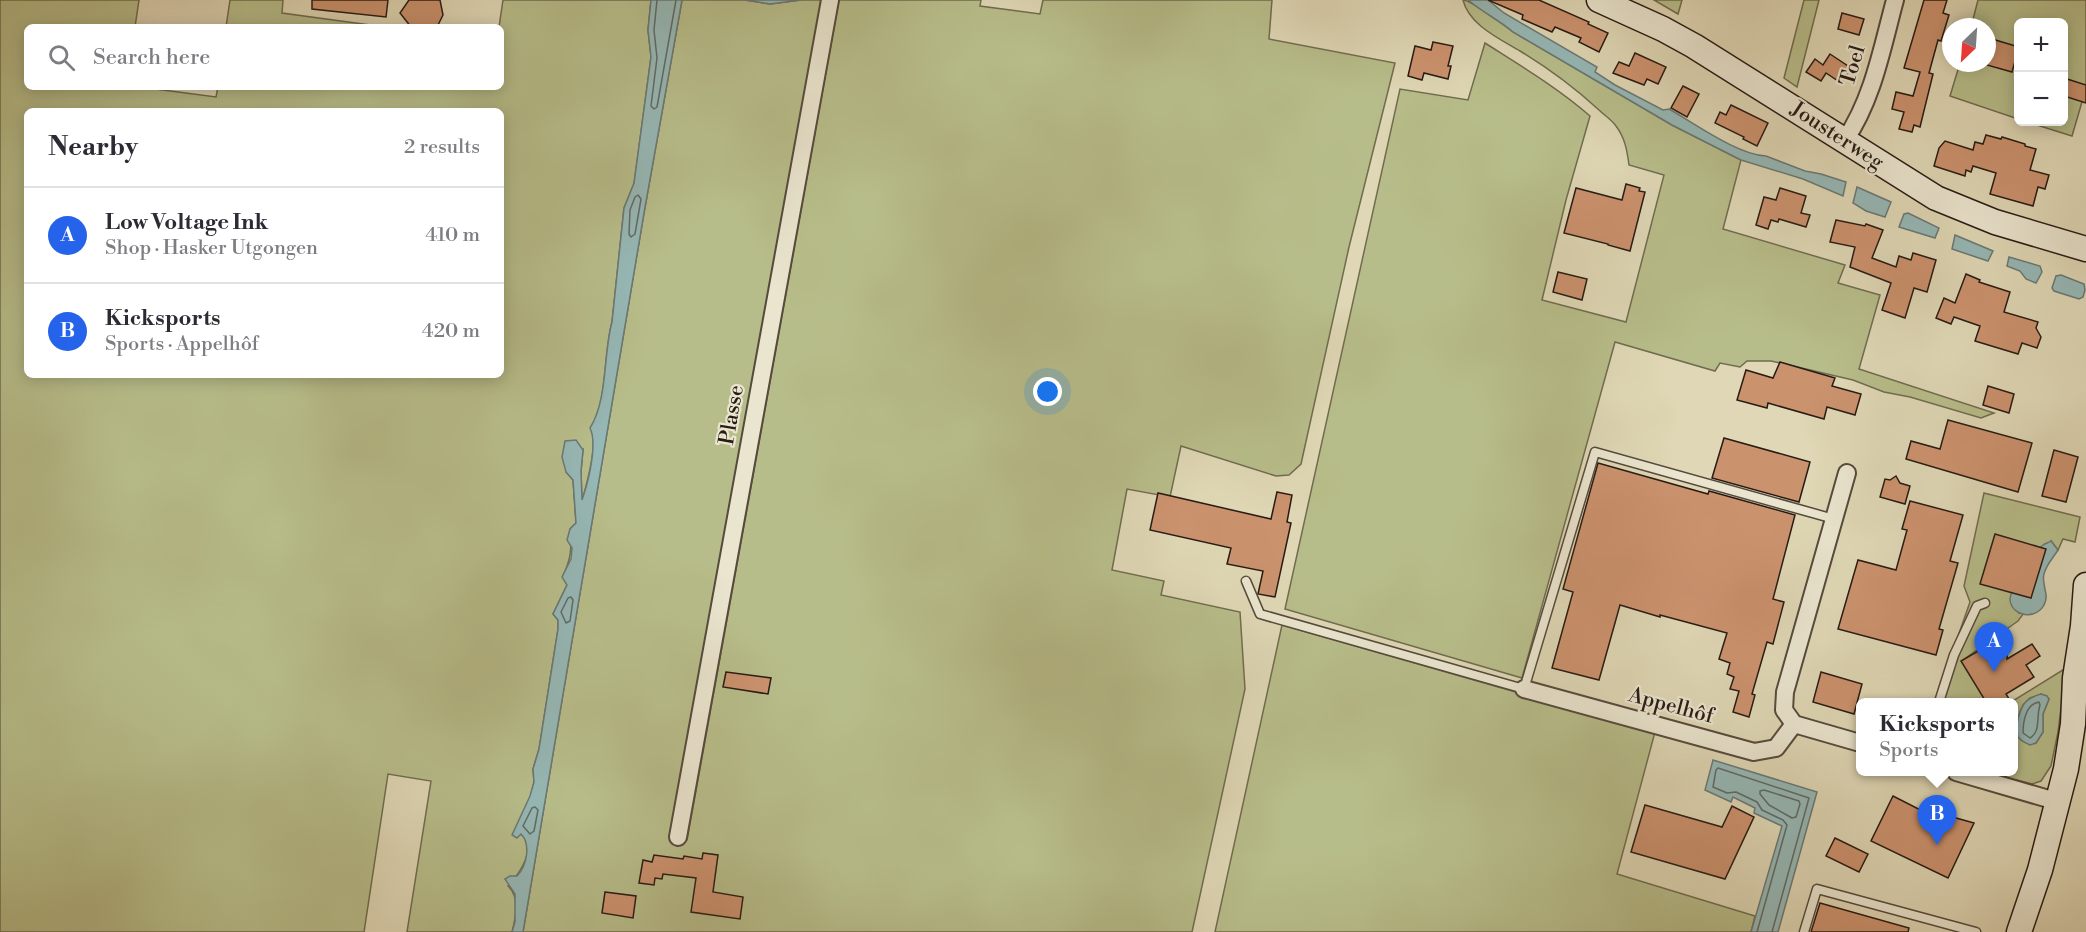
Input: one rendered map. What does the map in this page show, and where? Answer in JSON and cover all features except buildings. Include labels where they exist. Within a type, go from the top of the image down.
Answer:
[{"type":"street","name":"Plasse","points":[[678,837],[830,0]]},
{"type":"street","name":"Jousterweg","points":[[1599,0],[1694,46],[1845,140],[1915,187],[1962,210],[1995,222],[2086,249]]},
{"type":"street","name":"Toel","points":[[1845,140],[1856,124],[1869,94],[1895,0]]},
{"type":"street","points":[[1847,473],[1785,692],[1784,710],[1794,724],[1856,742]]},
{"type":"street","points":[[2019,932],[2030,904],[2059,802],[2073,724],[2075,678],[2083,626],[2086,585]]},
{"type":"street","name":"Appelhôf","points":[[1524,688],[1754,752],[1776,748],[1794,724]]},
{"type":"street","points":[[1973,776],[2059,802]]},
{"type":"lane","points":[[1246,581],[1260,614],[1524,688],[1595,452],[1834,519]]},
{"type":"lane","points":[[1940,698],[1959,645],[1977,606],[1985,603]]},
{"type":"lane","points":[[1804,932],[1817,889],[1976,932]]},
{"type":"green space","points":[[0,0],[139,0],[135,24],[24,24],[24,90],[163,90],[216,97],[217,90],[504,90],[504,24],[499,24],[503,0],[651,0],[648,30],[651,57],[634,184],[624,208],[603,390],[591,428],[593,454],[582,501],[583,450],[566,472],[573,480],[576,523],[570,529],[570,554],[563,576],[567,585],[553,614],[558,620],[558,629],[539,749],[533,769],[534,782],[521,834],[526,840],[527,854],[522,868],[508,886],[516,901],[512,932],[407,932],[431,781],[388,774],[364,932],[0,932]]},
{"type":"green space","points":[[230,0],[283,0],[282,13],[363,24],[226,24]]},
{"type":"green space","points":[[682,0],[745,0],[770,4],[823,0],[673,838],[687,840],[839,0],[981,0],[980,6],[1040,14],[1043,0],[1272,0],[1269,39],[1395,63],[1349,247],[1301,464],[1289,475],[1276,476],[1181,446],[1170,497],[1127,489],[1112,570],[1164,581],[1161,595],[1240,612],[1245,689],[1192,932],[523,932]]},
{"type":"green space","points":[[1463,0],[1672,125],[1741,160],[1723,229],[1845,265],[1838,283],[1880,295],[1859,369],[1994,413],[1981,418],[1910,397],[1884,392],[1853,380],[1771,361],[1747,361],[1740,367],[1720,363],[1715,371],[1615,342],[1522,678],[1285,609],[1400,89],[1468,100],[1485,43],[1552,87],[1590,116],[1566,200],[1542,300],[1626,322],[1664,175],[1629,165],[1624,140],[1612,122],[1551,71],[1478,24],[1466,9]]},
{"type":"green space","points":[[1654,0],[1682,0],[1678,14]]},
{"type":"green space","points":[[1804,0],[1819,0],[1797,87],[1784,78]]},
{"type":"green space","points":[[1978,0],[2086,0],[2086,88],[2072,136],[2040,126],[2068,126],[2068,18],[2014,18],[2014,118],[1950,96],[1957,72],[1996,72],[1996,18],[1973,18]]},
{"type":"green space","points":[[1984,493],[2080,517],[2075,542],[2063,539],[2058,550],[2051,541],[2019,613],[2024,613],[2018,621],[1963,660],[1987,698],[1936,698],[1970,602],[1964,586]]},
{"type":"green space","points":[[1282,625],[1655,732],[1617,874],[1755,916],[1751,932],[1215,932]]},
{"type":"green space","points":[[2066,668],[2051,766],[2041,781],[2032,784],[2001,776],[2018,776],[2017,698]],"holes":[[[2041,694],[2049,699],[2043,714],[2043,732],[2036,743],[2023,705],[2030,698]]]},
{"type":"water","points":[[651,0],[682,0],[523,932],[512,932],[515,922],[515,894],[505,879],[517,876],[527,855],[526,843],[521,834],[517,838],[512,835],[534,782],[533,769],[539,749],[558,629],[558,620],[553,614],[567,585],[562,577],[571,559],[572,548],[567,540],[570,529],[576,523],[573,480],[566,472],[562,457],[565,441],[576,440],[583,450],[582,500],[593,453],[590,428],[600,404],[612,322],[624,208],[634,183],[651,57],[648,30]]},
{"type":"water","points":[[745,0],[801,0],[770,4]]},
{"type":"water","points":[[1468,0],[1488,0],[1504,13],[1597,67],[1595,72],[1615,85],[1663,110],[1669,109],[1730,144],[1805,171],[1846,182],[1843,196],[1803,179],[1741,160],[1672,125],[1513,32]]},
{"type":"water","points":[[1857,187],[1891,202],[1885,217],[1866,211],[1853,203]]},
{"type":"water","points":[[1908,213],[1939,228],[1935,238],[1899,227],[1904,214]]},
{"type":"water","points":[[1955,235],[1993,251],[1988,261],[1952,249]]},
{"type":"water","points":[[2009,257],[2040,266],[2042,272],[2036,283],[2026,279],[2020,271],[2007,266]]},
{"type":"water","points":[[2061,275],[2084,284],[2083,297],[2079,299],[2054,291],[2052,288],[2056,276]]},
{"type":"water","points":[[2051,541],[2058,550],[2044,574],[2046,601],[2036,613],[2020,613],[2015,610],[2010,600],[2014,587],[2034,555],[2043,545]]},
{"type":"water","points":[[2041,694],[2049,699],[2043,714],[2043,732],[2036,743],[2030,745],[2018,737],[2018,720],[2020,711],[2032,697]]},
{"type":"water","points":[[1713,760],[1817,792],[1778,932],[1751,932],[1782,826],[1754,813],[1755,808],[1733,797],[1731,802],[1705,790]]},
{"type":"place","name":"Low Voltage Ink","points":[[1994,672]]},
{"type":"place","name":"Kicksports","points":[[1937,845]]}]
